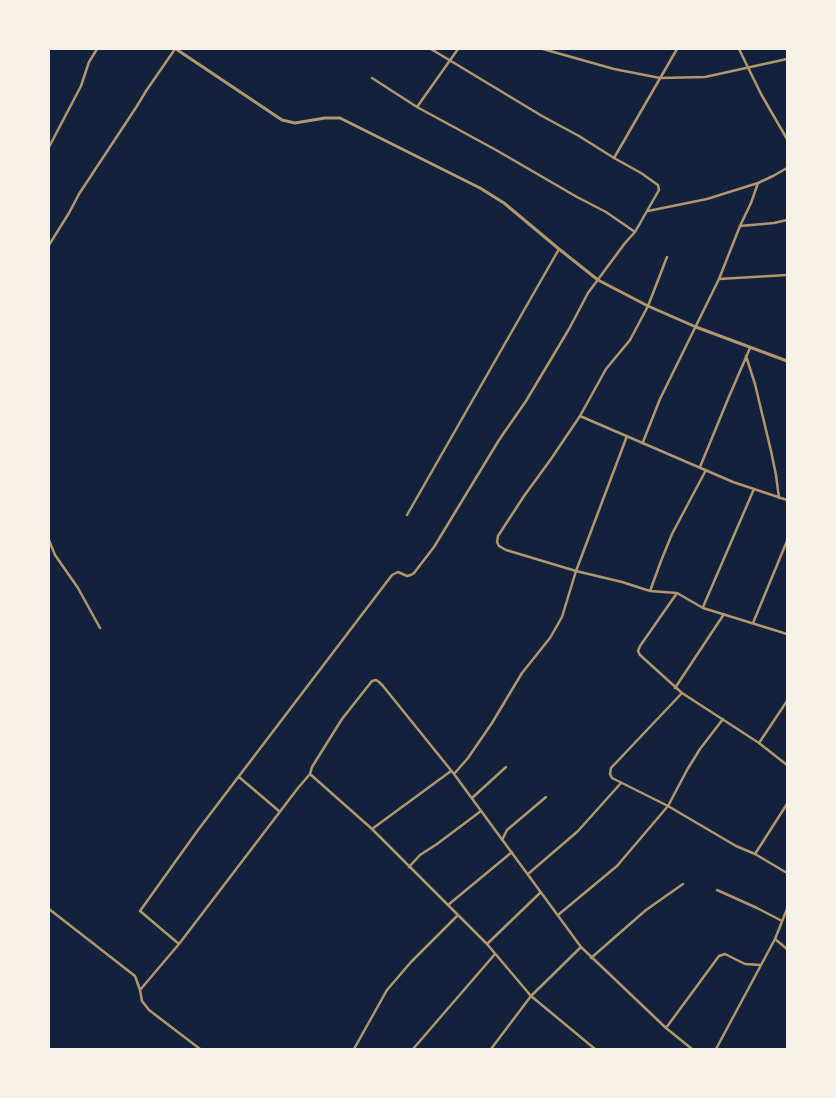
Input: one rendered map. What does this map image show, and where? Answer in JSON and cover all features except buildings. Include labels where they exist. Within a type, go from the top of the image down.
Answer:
[{"type":"street","points":[[49,147],[81,86],[89,62],[97,49]]},
{"type":"street","points":[[49,245],[146,91],[176,49],[282,120],[295,123],[325,118],[340,118],[480,188],[504,203],[559,250],[598,280],[648,306],[696,327],[787,361]]},
{"type":"street","points":[[179,944],[140,911],[198,830],[392,575],[398,572],[407,576],[414,573],[434,547],[499,440],[526,401],[588,294],[635,232],[658,190],[658,185],[641,173],[431,49]]},
{"type":"street","points":[[417,107],[458,49]]},
{"type":"street","points":[[543,49],[614,69],[660,78],[705,77],[787,59]]},
{"type":"street","points":[[614,158],[677,49]]},
{"type":"street","points":[[740,49],[761,94],[787,139]]},
{"type":"street","points":[[372,78],[417,107],[606,212],[635,232]]},
{"type":"street","points":[[49,139],[53,140]]},
{"type":"street","points":[[647,212],[707,199],[758,183],[787,168]]},
{"type":"street","points":[[643,442],[660,399],[719,279],[758,183]]},
{"type":"street","points":[[740,226],[787,220]]},
{"type":"street","points":[[407,515],[559,250]]},
{"type":"street","points":[[667,257],[648,306],[630,340],[606,370],[580,416],[524,496],[498,536],[497,542],[499,546],[506,550],[576,571],[650,591],[677,593],[703,608],[787,634]]},
{"type":"street","points":[[719,279],[787,275]]},
{"type":"street","points":[[700,467],[750,348]]},
{"type":"street","points":[[746,356],[755,384],[771,451],[779,498]]},
{"type":"street","points":[[580,416],[706,470],[787,500]]},
{"type":"street","points":[[454,774],[468,758],[522,673],[550,638],[562,617],[576,571],[627,436]]},
{"type":"street","points":[[650,591],[672,534],[706,470]]},
{"type":"street","points":[[703,608],[754,489]]},
{"type":"street","points":[[49,540],[55,555],[78,588],[100,628]]},
{"type":"street","points":[[753,623],[787,541]]},
{"type":"street","points":[[677,593],[640,646],[638,651],[640,656],[675,688],[758,743],[787,765]]},
{"type":"street","points":[[675,688],[724,614]]},
{"type":"street","points":[[140,990],[179,944],[310,774],[312,766],[342,719],[372,682],[376,680],[383,686],[451,770],[581,947],[666,1028],[692,1049]]},
{"type":"street","points":[[682,693],[611,768],[610,774],[612,778],[668,806],[787,873]]},
{"type":"street","points":[[758,743],[787,701]]},
{"type":"street","points":[[558,915],[616,866],[668,806],[700,749],[723,719]]},
{"type":"street","points":[[472,798],[506,767]]},
{"type":"street","points":[[372,829],[451,770]]},
{"type":"street","points":[[310,774],[372,829],[487,944],[531,996],[595,1049]]},
{"type":"street","points":[[239,777],[280,812]]},
{"type":"street","points":[[528,874],[578,831],[621,783]]},
{"type":"street","points":[[502,840],[507,830],[546,797]]},
{"type":"street","points":[[755,854],[787,804]]},
{"type":"street","points":[[409,868],[420,855],[481,811]]},
{"type":"street","points":[[448,906],[512,852]]},
{"type":"street","points":[[591,958],[646,910],[684,884]]},
{"type":"street","points":[[717,890],[782,921]]},
{"type":"street","points":[[487,944],[541,892]]},
{"type":"street","points":[[49,909],[135,976],[142,1001],[149,1010],[200,1049]]},
{"type":"street","points":[[716,1049],[775,939],[787,909]]},
{"type":"street","points":[[354,1049],[387,990],[411,962],[458,916]]},
{"type":"street","points":[[775,939],[787,949]]},
{"type":"street","points":[[491,1049],[531,996],[581,947]]},
{"type":"street","points":[[413,1049],[495,954]]},
{"type":"street","points":[[666,1028],[719,956],[725,954],[745,964],[761,965]]}]
